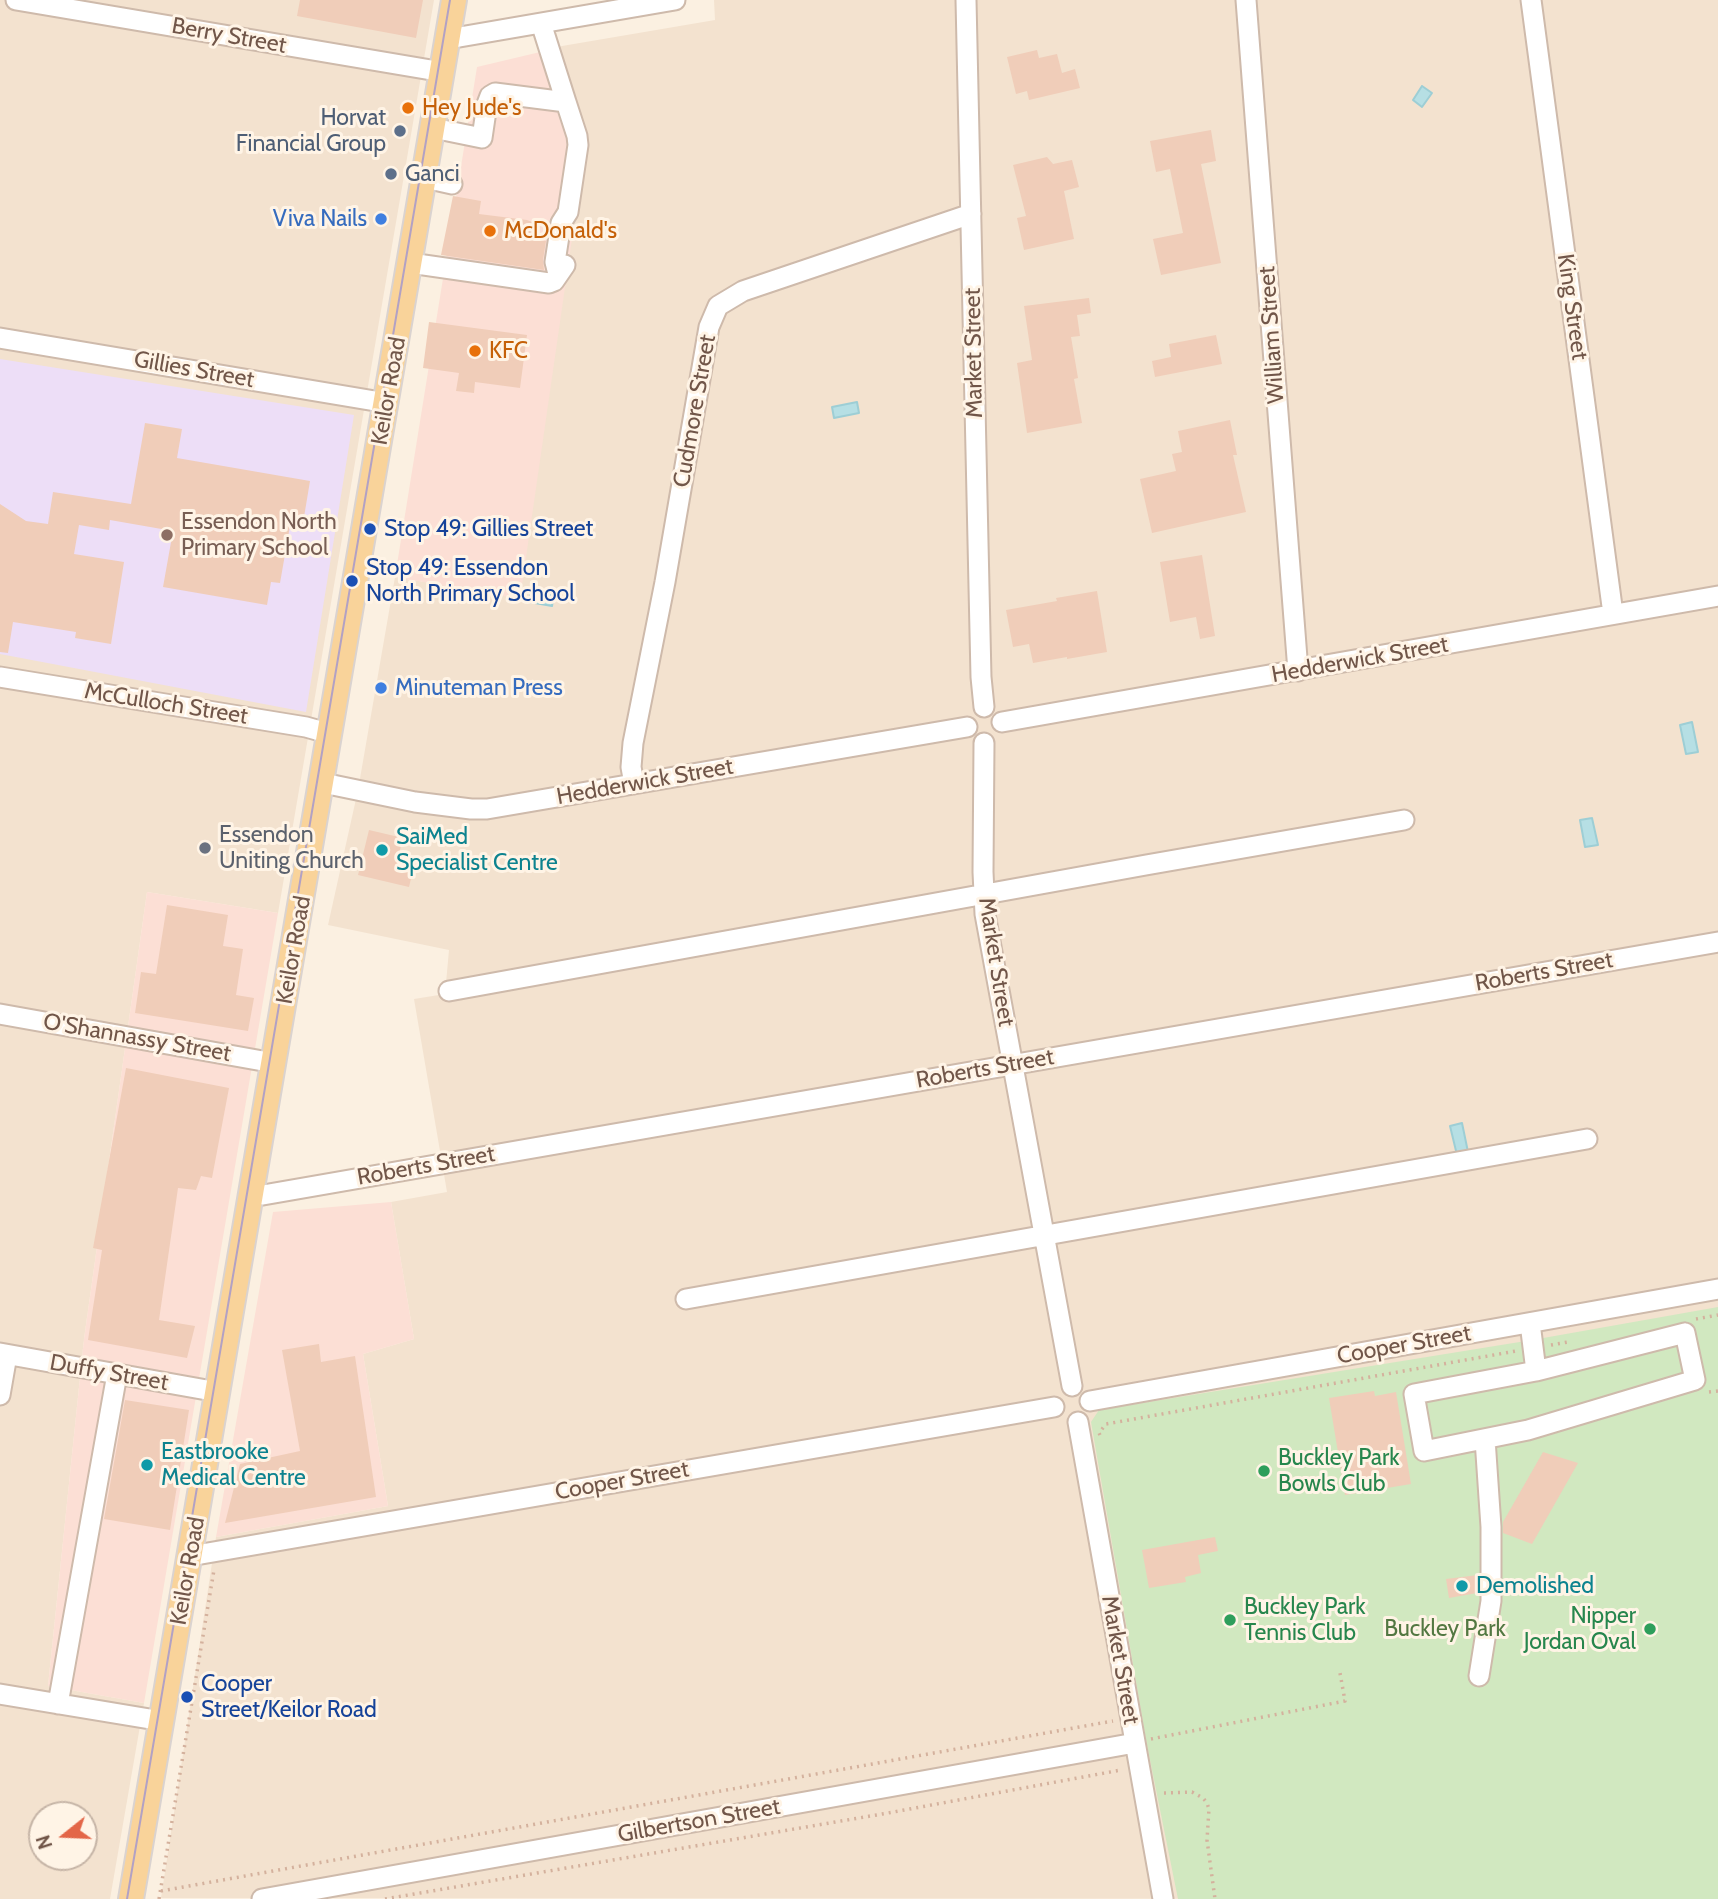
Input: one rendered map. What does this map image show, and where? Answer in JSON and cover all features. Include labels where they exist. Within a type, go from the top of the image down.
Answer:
[{"type":"main road","name":"Keilor Road","points":[[131,1899],[323,783],[454,0]]},
{"type":"street","name":"Berry Street","points":[[16,0],[443,72]]},
{"type":"street","points":[[447,39],[675,0]]},
{"type":"street","name":"Market Street","points":[[966,0],[984,707]]},
{"type":"street","name":"William Street","points":[[1246,0],[1298,671]]},
{"type":"street","name":"King Street","points":[[1531,0],[1613,614]]},
{"type":"street","points":[[410,263],[549,283],[554,281],[565,265],[572,224],[568,212],[578,145],[541,23]]},
{"type":"street","points":[[433,128],[482,138],[487,104],[490,96],[495,93],[565,102]]},
{"type":"street","points":[[425,178],[452,184]]},
{"type":"street","name":"Cudmore Street","points":[[634,784],[631,767],[633,743],[665,582],[709,327],[718,306],[743,291],[971,214]]},
{"type":"street","name":"Gillies Street","points":[[0,338],[387,403]]},
{"type":"street","name":"Hedderwick Street","points":[[1002,722],[1718,596]]},
{"type":"street","name":"McCulloch Street","points":[[0,677],[306,727],[331,734]]},
{"type":"street","points":[[984,707],[994,709],[1002,722],[998,736],[984,743],[975,740],[967,727],[967,721],[973,711],[984,707]]},
{"type":"street","name":"Hedderwick Street","points":[[323,783],[415,802],[471,809],[504,806],[967,727]]},
{"type":"street","name":"Market Street","points":[[984,743],[985,914],[1072,1386]]},
{"type":"street","points":[[449,990],[1404,820]]},
{"type":"street","name":"Roberts Street","points":[[252,1193],[262,1195],[1718,942]]},
{"type":"street","name":"O'Shannassy Street","points":[[0,1014],[274,1062]]},
{"type":"street","points":[[686,1299],[1587,1139]]},
{"type":"street","name":"Cooper Street","points":[[1090,1401],[1718,1289]]},
{"type":"street","points":[[1530,1323],[1536,1371]]},
{"type":"street","points":[[1685,1333],[1695,1380],[1540,1427],[1424,1451],[1414,1394],[1536,1371],[1685,1333]]},
{"type":"street","points":[[0,1395],[4,1354]]},
{"type":"street","name":"Duffy Street","points":[[4,1354],[218,1392]]},
{"type":"street","points":[[58,1704],[117,1374]]},
{"type":"street","points":[[1072,1386],[1082,1389],[1090,1401],[1087,1415],[1072,1423],[1060,1418],[1054,1407],[1059,1392],[1072,1386]]},
{"type":"street","name":"Cooper Street","points":[[190,1556],[1054,1407]]},
{"type":"street","name":"Market Street","points":[[1078,1422],[1163,1899]]},
{"type":"street","points":[[1479,1676],[1491,1601],[1491,1516],[1485,1439]]},
{"type":"street","points":[[0,1695],[162,1721]]},
{"type":"street","name":"Gilbertson Street","points":[[262,1899],[1135,1742]]},
{"type":"path","points":[[1692,1320],[1718,1315]]},
{"type":"path","points":[[1102,1447],[1100,1433],[1106,1424],[1573,1341]]},
{"type":"path","points":[[159,1899],[217,1551]]},
{"type":"path","points":[[1135,1742],[1345,1701],[1340,1673]]},
{"type":"path","points":[[1164,1793],[1192,1792],[1208,1803],[1208,1840],[1215,1899]]},
{"type":"shaded area","points":[[0,0],[434,0],[278,913],[147,892],[84,1339],[48,1686],[144,1703],[110,1899],[0,1899]]},
{"type":"shaded area","points":[[714,0],[1718,0],[1718,1899],[161,1898],[216,1537],[388,1506],[363,1354],[414,1339],[391,1202],[447,1192],[414,999],[445,994],[449,950],[328,925],[358,790],[395,577],[520,598],[557,48],[715,20]]},
{"type":"shaded area","points":[[557,48],[587,135],[520,599],[395,577],[477,67]]},
{"type":"shaded area","name":"Essendon North Primary School","points":[[0,359],[354,415],[306,712],[0,654]]},
{"type":"shaded area","points":[[147,892],[278,913],[144,1703],[48,1686],[84,1339]]},
{"type":"shaded area","points":[[391,1202],[414,1339],[363,1354],[388,1506],[216,1537],[273,1212]]},
{"type":"green space","name":"Buckley Park","points":[[1718,1307],[1718,1899],[1178,1899],[1147,1745],[1091,1422],[1099,1410]]},
{"type":"water","points":[[1422,86],[1432,93],[1422,107],[1413,100]]},
{"type":"water","points":[[857,402],[859,413],[834,418],[832,407]]},
{"type":"water","points":[[531,590],[554,594],[552,606],[529,602]]},
{"type":"water","points":[[1692,722],[1698,752],[1686,754],[1680,725]]},
{"type":"water","points":[[1592,818],[1598,845],[1585,847],[1580,820]]},
{"type":"water","points":[[1462,1123],[1468,1152],[1457,1155],[1450,1126]]},
{"type":"building","points":[[300,0],[423,0],[416,38],[297,16]]},
{"type":"building","points":[[1037,50],[1039,58],[1057,54],[1062,73],[1075,69],[1080,88],[1029,100],[1027,91],[1016,94],[1007,57]]},
{"type":"building","points":[[1211,130],[1216,161],[1201,164],[1221,263],[1161,275],[1153,239],[1183,233],[1170,169],[1156,172],[1150,141]]},
{"type":"building","points":[[1047,157],[1053,164],[1072,160],[1079,187],[1064,191],[1074,239],[1024,250],[1017,218],[1026,216],[1013,165]]},
{"type":"building","name":"McDonald's","points":[[453,196],[481,201],[479,214],[535,223],[533,239],[546,241],[544,270],[441,255]]},
{"type":"building","points":[[1089,298],[1091,313],[1077,315],[1080,336],[1071,337],[1078,378],[1074,379],[1082,423],[1027,433],[1017,363],[1032,360],[1024,306]]},
{"type":"building","name":"KFC","points":[[429,322],[527,335],[520,388],[475,382],[474,393],[456,391],[459,373],[423,368]]},
{"type":"building","points":[[1216,335],[1222,364],[1155,377],[1152,361],[1171,357],[1169,344]]},
{"type":"building","points":[[1230,420],[1237,455],[1233,455],[1246,512],[1152,533],[1140,479],[1176,471],[1172,454],[1182,452],[1178,431]]},
{"type":"building","points":[[145,423],[182,429],[177,458],[310,481],[302,529],[290,526],[280,583],[271,582],[267,605],[163,587],[173,531],[110,520],[109,530],[79,525],[74,554],[124,562],[111,644],[75,638],[76,632],[13,622],[8,653],[0,652],[0,504],[26,521],[48,524],[53,492],[131,504]]},
{"type":"building","points":[[1202,555],[1215,636],[1200,639],[1196,617],[1170,622],[1160,562]]},
{"type":"building","points":[[1097,591],[1107,652],[1033,663],[1029,644],[1013,647],[1006,610]]},
{"type":"building","name":"SaiMed Specialist Centre","points":[[369,830],[403,838],[397,862],[414,866],[409,887],[358,875]]},
{"type":"building","points":[[167,905],[228,915],[223,946],[243,949],[236,995],[254,998],[248,1031],[135,1013],[141,972],[156,974]]},
{"type":"building","points":[[126,1068],[229,1088],[212,1178],[201,1176],[196,1190],[178,1188],[159,1320],[195,1326],[187,1358],[88,1340],[102,1250],[93,1248]]},
{"type":"building","points":[[319,1344],[321,1362],[355,1356],[376,1497],[225,1523],[240,1464],[300,1451],[282,1350]]},
{"type":"building","points":[[1374,1391],[1375,1396],[1396,1392],[1411,1484],[1345,1495],[1329,1398]]},
{"type":"building","name":"Eastbrooke Medical Centre","points":[[125,1400],[189,1410],[170,1530],[104,1519]]},
{"type":"building","points":[[1543,1452],[1578,1463],[1532,1544],[1503,1533],[1503,1522]]},
{"type":"building","points":[[1215,1537],[1218,1551],[1198,1555],[1201,1573],[1185,1577],[1186,1582],[1149,1588],[1142,1550]]},
{"type":"building","name":"Demolished","points":[[1478,1575],[1477,1593],[1449,1598],[1446,1579]]},
{"type":"tram line","points":[[127,1899],[450,0]]},
{"type":"place","name":"Hey Jude's","points":[[408,108]]},
{"type":"place","name":"Horvat Financial Group","points":[[400,131]]},
{"type":"place","name":"Ganci","points":[[391,174]]},
{"type":"place","name":"Viva Nails","points":[[381,219]]},
{"type":"place","name":"McDonald's","points":[[490,231]]},
{"type":"place","name":"KFC","points":[[475,351]]},
{"type":"place","name":"Stop 49: Gillies Street","points":[[370,529]]},
{"type":"place","name":"Essendon North Primary School","points":[[167,535]]},
{"type":"place","name":"Stop 49: Essendon North Primary School","points":[[352,581]]},
{"type":"place","name":"Minuteman Press","points":[[381,688]]},
{"type":"place","name":"Essendon Uniting Church","points":[[205,848]]},
{"type":"place","name":"SaiMed Specialist Centre","points":[[382,850]]},
{"type":"place","name":"Eastbrooke Medical Centre","points":[[147,1465]]},
{"type":"place","name":"Buckley Park Bowls Club","points":[[1264,1471]]},
{"type":"place","name":"Demolished","points":[[1462,1586]]},
{"type":"place","name":"Buckley Park Tennis Club","points":[[1230,1620]]},
{"type":"place","name":"Nipper Jordan Oval","points":[[1650,1629]]},
{"type":"place","name":"Cooper Street/Keilor Road","points":[[187,1697]]}]
